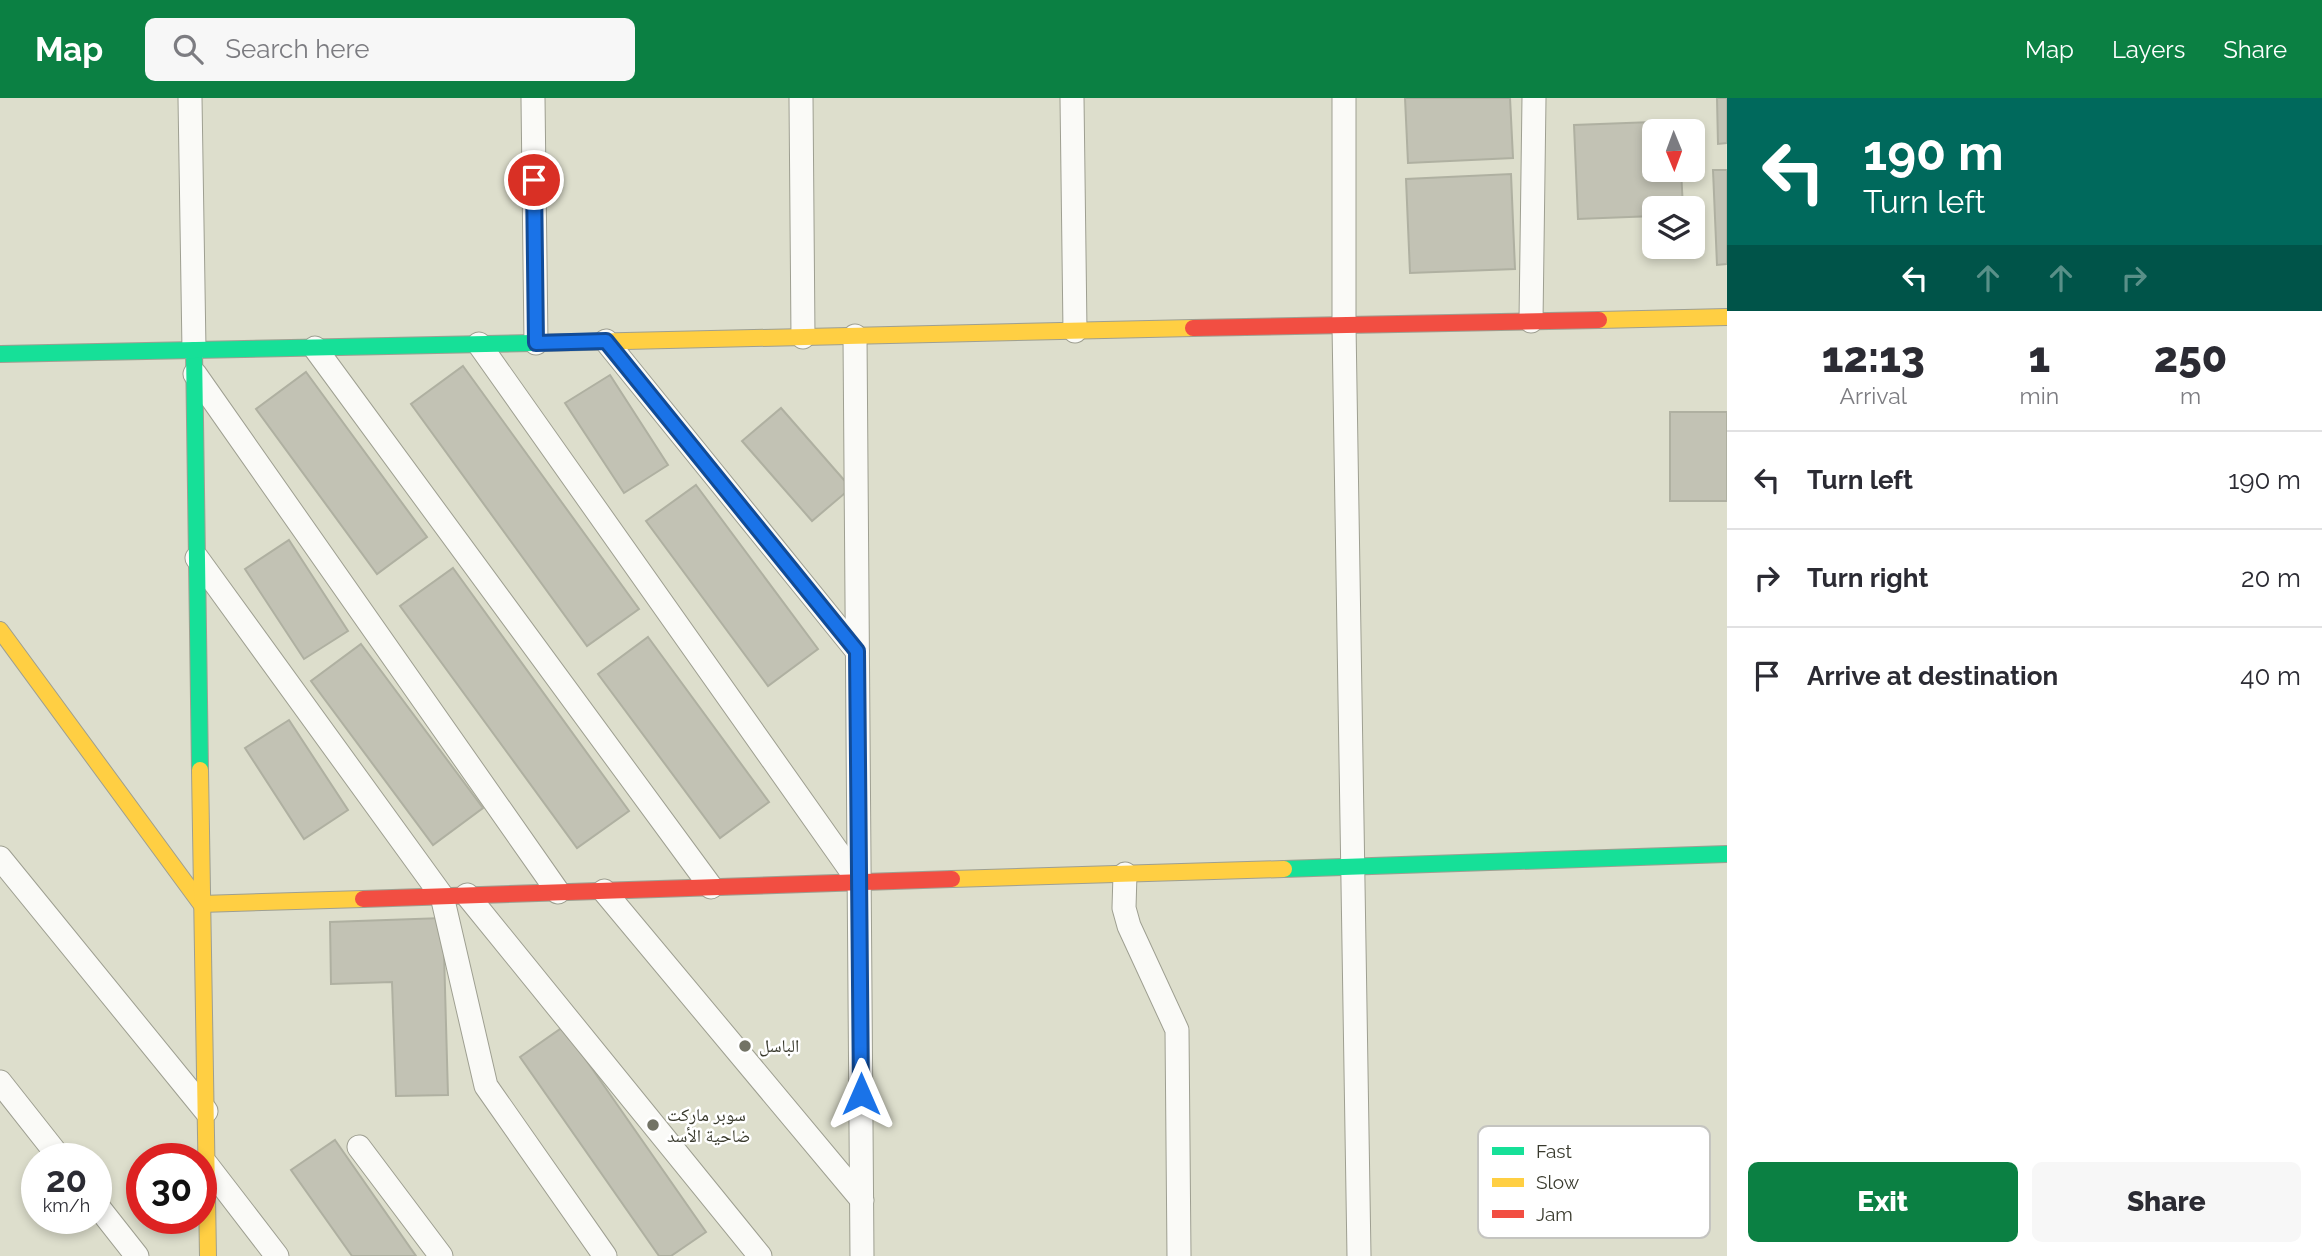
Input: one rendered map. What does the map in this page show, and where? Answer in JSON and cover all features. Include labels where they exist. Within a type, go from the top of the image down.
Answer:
[{"type":"main road","points":[[0,354],[1727,317]]},
{"type":"main road","points":[[194,350],[207,1143]]},
{"type":"main road","points":[[0,631],[201,904]]},
{"type":"main road","points":[[201,904],[1727,854]]},
{"type":"main road","points":[[208,1234],[208,1256]]},
{"type":"street","points":[[190,98],[194,350]]},
{"type":"street","points":[[533,98],[536,343]]},
{"type":"street","points":[[801,98],[803,337]]},
{"type":"street","points":[[1072,98],[1074,331]]},
{"type":"street","points":[[1344,98],[1344,325],[1359,1256]]},
{"type":"street","points":[[1531,321],[1534,98]]},
{"type":"street","points":[[855,336],[862,1256]]},
{"type":"street","points":[[606,341],[857,651]]},
{"type":"street","points":[[478,344],[859,882]]},
{"type":"street","points":[[315,348],[711,887]]},
{"type":"street","points":[[195,374],[558,892]]},
{"type":"street","points":[[197,558],[442,896],[486,1086],[605,1256]]},
{"type":"street","points":[[0,858],[206,1111]]},
{"type":"street","points":[[1125,874],[1124,900],[1129,926],[1177,1030],[1179,1256]]},
{"type":"street","points":[[604,891],[862,1200]]},
{"type":"street","points":[[467,895],[760,1256]]},
{"type":"street","points":[[0,1082],[48,1143]]},
{"type":"street","points":[[359,1147],[441,1256]]},
{"type":"street","points":[[217,1178],[277,1256]]},
{"type":"street","points":[[112,1224],[137,1256]]},
{"type":"building","points":[[1405,98],[1510,98],[1513,158],[1408,163]]},
{"type":"building","points":[[1717,98],[1727,98],[1727,143],[1718,144]]},
{"type":"building","points":[[1642,122],[1642,182],[1682,182],[1682,196],[1642,196],[1642,216],[1578,219],[1574,125]]},
{"type":"building","points":[[1713,170],[1727,170],[1727,264],[1717,265]]},
{"type":"building","points":[[1511,174],[1515,269],[1410,273],[1406,179]]},
{"type":"building","points":[[463,366],[639,609],[587,646],[411,404]]},
{"type":"building","points":[[306,372],[427,537],[377,574],[256,409]]},
{"type":"building","points":[[610,375],[668,465],[624,493],[565,403]]},
{"type":"building","points":[[781,408],[851,488],[812,521],[742,441]]},
{"type":"building","points":[[1670,412],[1727,412],[1727,501],[1670,501]]},
{"type":"building","points":[[696,485],[818,649],[768,686],[646,521]]},
{"type":"building","points":[[289,540],[348,631],[304,659],[245,569]]},
{"type":"building","points":[[453,568],[629,811],[577,848],[400,606]]},
{"type":"building","points":[[648,637],[769,802],[720,838],[598,674]]},
{"type":"building","points":[[361,644],[483,808],[433,845],[311,681]]},
{"type":"building","points":[[289,720],[348,810],[304,839],[245,748]]},
{"type":"building","points":[[443,918],[448,1095],[396,1096],[392,982],[331,984],[330,922]]},
{"type":"building","points":[[563,1027],[706,1232],[671,1256],[659,1256],[520,1057]]},
{"type":"building","points":[[335,1140],[416,1256],[352,1256],[291,1170]]},
{"type":"traffic: fast","points":[[0,354],[583,342]]},
{"type":"traffic: fast","points":[[194,350],[200,770]]},
{"type":"traffic: fast","points":[[1284,869],[1727,854]]},
{"type":"traffic: slow","points":[[1599,320],[1727,317]]},
{"type":"traffic: slow","points":[[583,342],[1193,328]]},
{"type":"traffic: slow","points":[[0,630],[201,904],[363,899]]},
{"type":"traffic: slow","points":[[200,770],[208,1256]]},
{"type":"traffic: slow","points":[[952,879],[1284,869]]},
{"type":"traffic: jam","points":[[1193,328],[1599,320]]},
{"type":"traffic: jam","points":[[363,899],[952,879]]},
{"type":"place","name":"الباسل","points":[[745,1046]]},
{"type":"place","name":"سوبر ماركت ضاحية الأسد","points":[[653,1125]]},
{"type":"route","points":[[534,180],[536,343],[606,341],[857,651],[861,1094]]}]
